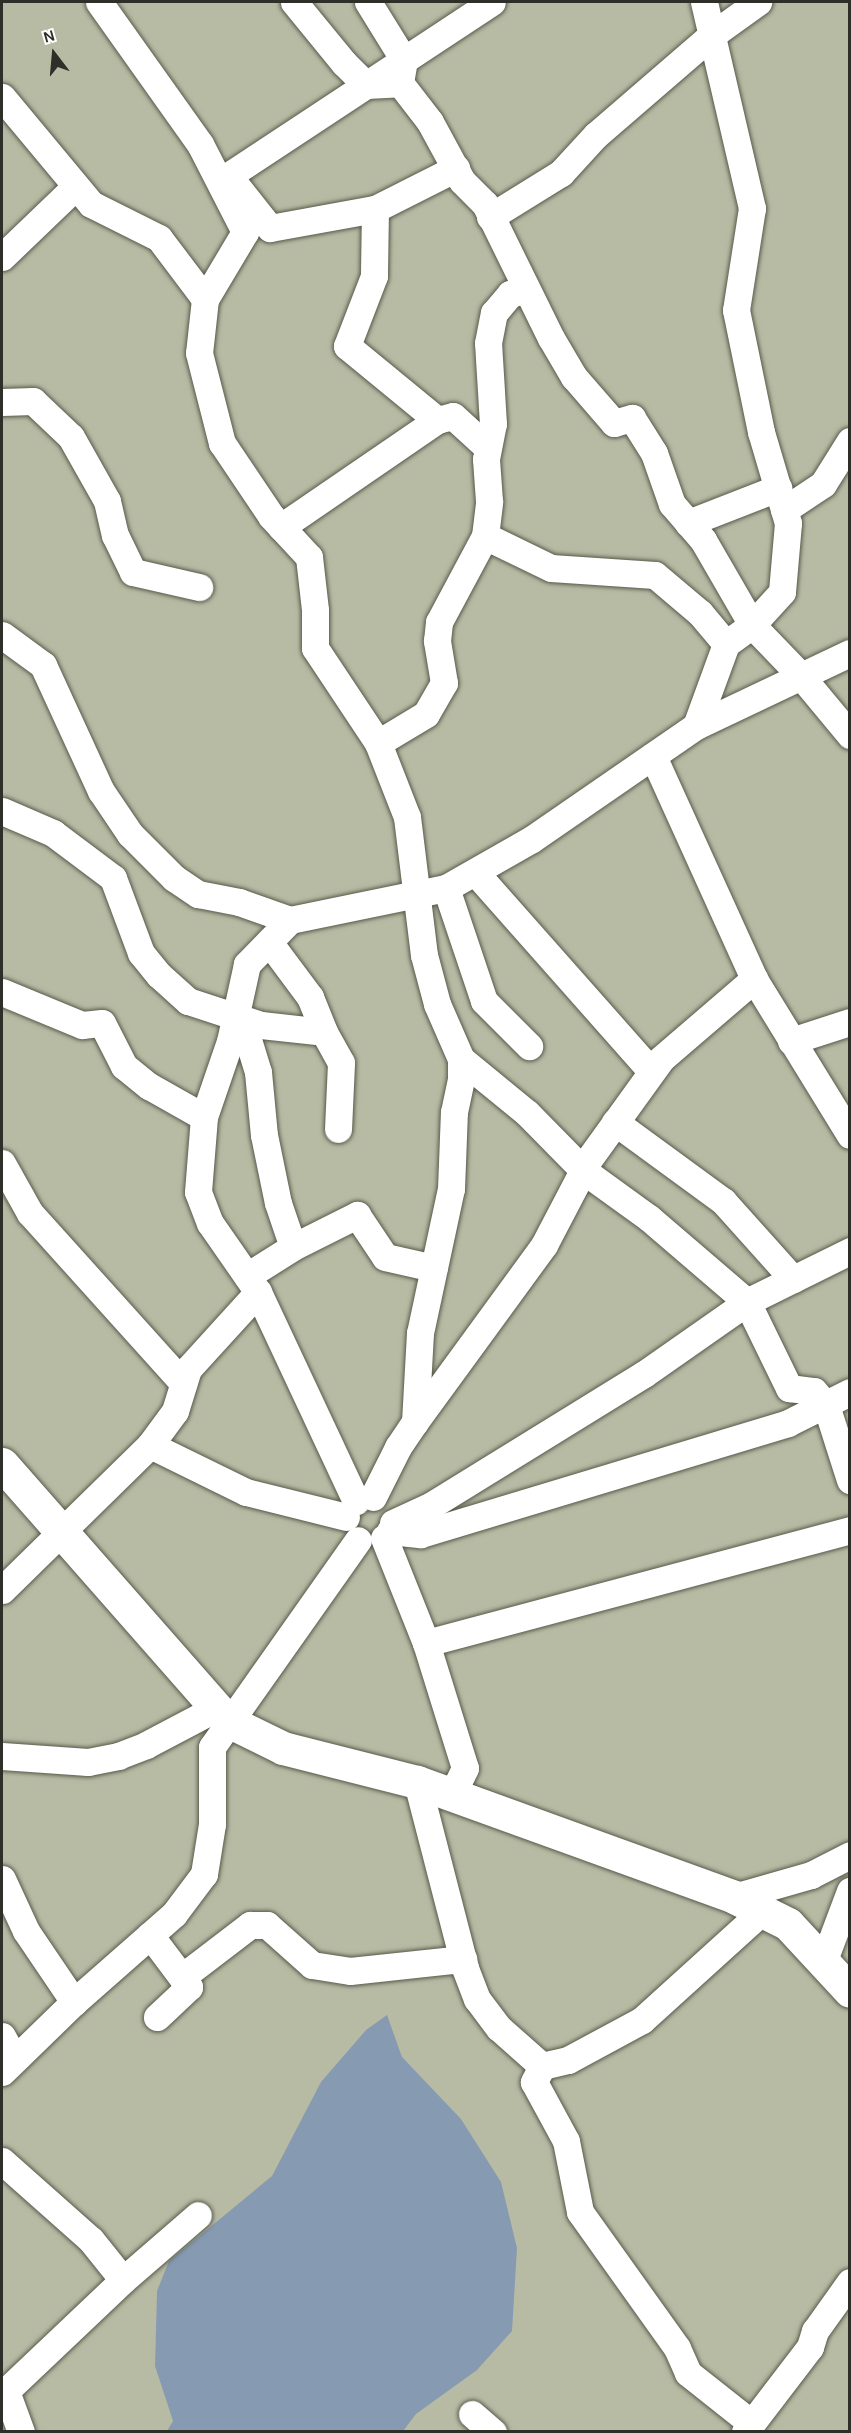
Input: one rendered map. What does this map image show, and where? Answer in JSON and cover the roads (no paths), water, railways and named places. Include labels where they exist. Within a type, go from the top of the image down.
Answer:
[{"type":"main road","points":[[2,1464],[223,1714],[283,1748],[417,1782],[748,1904],[788,1923],[824,1960],[849,1991]]},
{"type":"street","points":[[99,2],[224,178],[270,228],[375,209],[456,168]]},
{"type":"street","points":[[294,2],[344,63],[366,85]]},
{"type":"street","points":[[368,2],[402,72],[462,181],[485,204],[526,288],[574,377],[614,423],[632,418],[654,453],[672,504],[703,540],[752,626],[801,676],[849,735]]},
{"type":"street","points":[[224,178],[366,85],[402,72],[492,2]]},
{"type":"street","points":[[696,726],[726,644],[752,626],[783,592],[788,524],[761,432],[735,310],[752,208],[704,2]]},
{"type":"street","points":[[490,217],[561,173],[596,135],[712,35],[758,2]]},
{"type":"street","points":[[2,97],[91,204],[159,238],[205,299]]},
{"type":"street","points":[[224,178],[244,232],[205,299],[199,353],[222,443],[271,516],[309,557],[315,610],[315,648],[378,743],[407,818],[424,955],[437,1004],[461,1059],[461,1080],[454,1112],[451,1189],[420,1333],[415,1422]]},
{"type":"street","points":[[2,257],[75,187]]},
{"type":"street","points":[[375,209],[374,276],[347,346],[437,420]]},
{"type":"street","points":[[378,743],[426,714],[444,683],[437,641],[439,622],[485,536],[489,501],[486,459],[493,424],[488,343],[494,313],[510,294],[526,288]]},
{"type":"street","points":[[2,402],[33,401],[71,436],[107,501],[115,535],[133,572],[199,586]]},
{"type":"street","points":[[281,528],[437,420],[453,416],[488,448]]},
{"type":"street","points":[[688,523],[781,499],[823,484],[849,441]]},
{"type":"street","points":[[485,536],[551,568],[655,575],[700,613],[726,644]]},
{"type":"street","points":[[2,635],[43,665],[101,791],[130,834],[174,878],[198,894],[239,902],[290,920],[446,888],[532,839],[696,726],[849,653]]},
{"type":"street","points":[[652,756],[754,979],[849,1135]]},
{"type":"street","points":[[2,811],[53,833],[113,878],[141,953],[159,975],[188,1002],[261,1025],[324,1032]]},
{"type":"street","points":[[475,872],[651,1071]]},
{"type":"street","points":[[446,888],[484,1001],[529,1046]]},
{"type":"street","points":[[290,920],[247,964],[239,1018],[204,1117],[198,1192],[210,1223],[253,1284],[372,1521],[426,1643],[465,1768],[452,1795]]},
{"type":"street","points":[[269,942],[310,997],[324,1032],[342,1063],[338,1129]]},
{"type":"street","points":[[8,2066],[74,2002],[174,1914],[204,1874],[212,1824],[212,1747],[223,1714],[336,1574],[372,1521],[398,1447],[544,1245],[590,1159],[651,1071],[661,1059],[754,979]]},
{"type":"street","points":[[2,992],[82,1025],[102,1023],[124,1066],[149,1086],[204,1117]]},
{"type":"street","points":[[239,1018],[258,1072],[264,1136],[278,1203],[293,1246]]},
{"type":"street","points":[[791,1041],[849,1022]]},
{"type":"street","points":[[461,1059],[527,1113],[585,1172],[649,1218],[747,1302],[789,1388],[814,1391],[825,1404],[849,1480]]},
{"type":"street","points":[[615,1122],[723,1200],[793,1279]]},
{"type":"street","points":[[2,1163],[30,1213],[183,1383]]},
{"type":"street","points":[[2,1590],[150,1445],[175,1411],[188,1369],[253,1284],[293,1246],[357,1215],[385,1257],[434,1268]]},
{"type":"street","points":[[372,1521],[432,1505],[644,1374],[747,1302],[849,1251]]},
{"type":"street","points":[[150,1445],[246,1492],[421,1534],[788,1423],[849,1392]]},
{"type":"street","points":[[426,1643],[849,1530]]},
{"type":"street","points":[[2,1756],[88,1762],[118,1756],[223,1714]]},
{"type":"street","points":[[417,1782],[463,1959],[477,1999],[499,2028],[542,2066]]},
{"type":"street","points":[[542,2066],[568,2060],[642,2020],[748,1904],[849,1855]]},
{"type":"street","points":[[2,1880],[26,1931],[74,2002]]},
{"type":"street","points":[[824,1960],[849,1891]]},
{"type":"street","points":[[183,1977],[250,1925],[267,1925],[312,1965],[350,1971],[463,1959]]},
{"type":"street","points":[[150,1935],[189,1987],[157,2017]]},
{"type":"street","points":[[2,2036],[8,2066]]},
{"type":"street","points":[[542,2066],[534,2082],[566,2141],[580,2212],[677,2348],[688,2373],[748,2427],[810,2348],[815,2331],[849,2282]]},
{"type":"street","points":[[2,2161],[91,2240],[123,2280]]},
{"type":"street","points":[[21,2432],[4,2387],[198,2215]]},
{"type":"street","points":[[472,2414],[494,2432]]},
{"type":"water","points":[[387,2015],[402,2057],[461,2119],[501,2182],[517,2248],[512,2331],[477,2370],[416,2414],[403,2431],[167,2431],[173,2421],[155,2366],[157,2291],[169,2261],[272,2176],[321,2082],[366,2030]]}]
